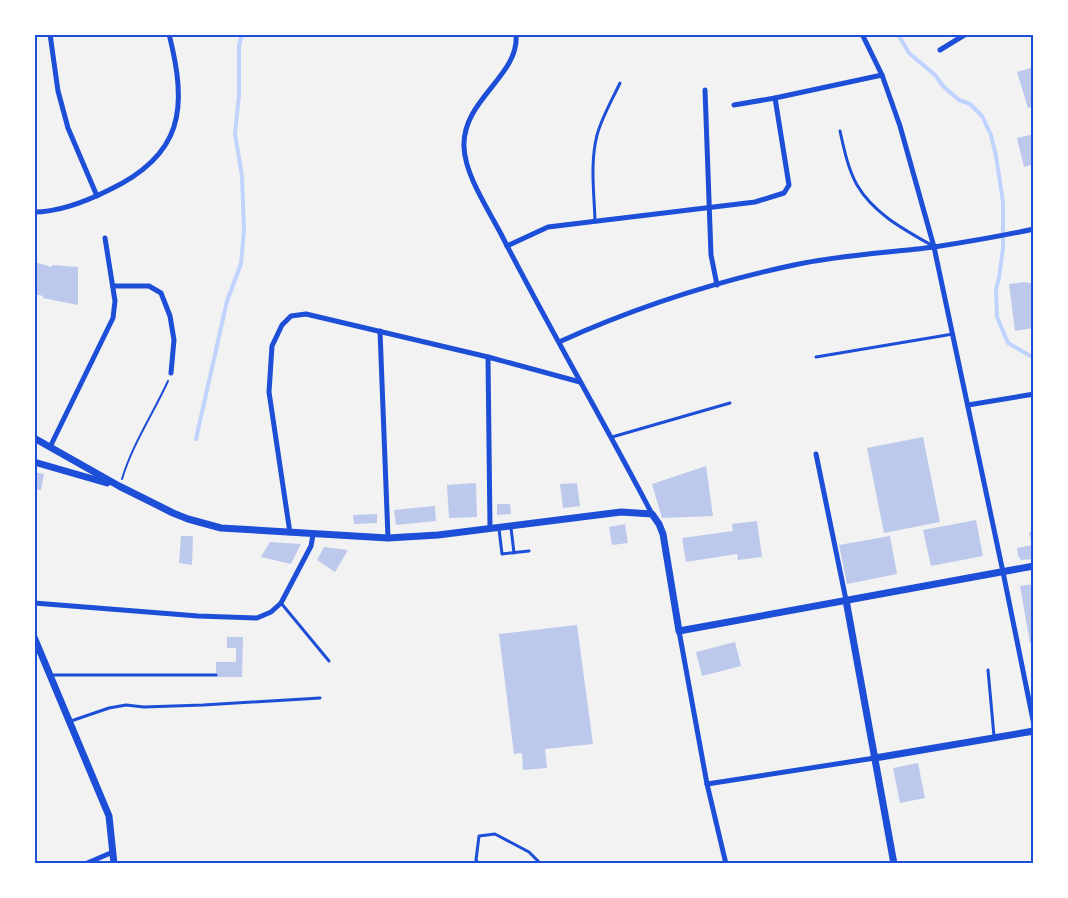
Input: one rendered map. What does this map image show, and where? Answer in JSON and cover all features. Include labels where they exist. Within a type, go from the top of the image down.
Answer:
[{"type":"street","points":[[50,34],[58,91],[68,128],[98,196]]},
{"type":"street","points":[[34,212],[98,196],[130,180],[158,158],[175,126],[178,91],[169,34]]},
{"type":"street","points":[[516,34],[516,45],[512,58],[469,118],[464,139],[467,164],[507,246],[663,534],[707,784],[726,864]]},
{"type":"street","points":[[862,34],[882,75],[909,156],[934,247],[1004,572],[1034,725]]},
{"type":"street","points":[[940,51],[966,34]]},
{"type":"street","points":[[734,105],[882,75]]},
{"type":"street","points":[[705,90],[711,255],[717,285]]},
{"type":"street","points":[[507,246],[548,227],[755,202],[784,193],[789,185],[775,98]]},
{"type":"street","points":[[559,342],[606,321],[717,285],[793,266],[855,255],[934,247],[1034,229]]},
{"type":"street","points":[[50,447],[113,318],[116,301],[105,238]]},
{"type":"street","points":[[113,286],[149,286],[161,293],[170,316],[174,340],[171,373]]},
{"type":"street","points":[[290,533],[268,392],[272,346],[282,325],[291,316],[306,314],[488,357],[580,382]]},
{"type":"street","points":[[380,331],[388,538]]},
{"type":"street","points":[[488,357],[495,528]]},
{"type":"street","points":[[968,405],[1034,394]]},
{"type":"street","points":[[34,438],[119,486],[173,513],[221,528],[388,538],[438,535],[621,512],[652,514]]},
{"type":"street","points":[[816,454],[846,600],[894,864]]},
{"type":"street","points":[[34,462],[119,486]]},
{"type":"street","points":[[34,603],[249,620],[264,616],[281,603],[311,546],[313,535]]},
{"type":"street","points":[[679,631],[1034,566]]},
{"type":"street","points":[[34,637],[109,816],[114,864]]},
{"type":"street","points":[[707,784],[1034,731]]},
{"type":"street","points":[[85,864],[113,852]]},
{"type":"lane","points":[[596,222],[592,170],[594,152],[605,113],[620,83]]},
{"type":"lane","points":[[840,131],[856,184],[868,201],[901,228],[934,247]]},
{"type":"lane","points":[[816,357],[953,334]]},
{"type":"lane","points":[[612,437],[730,403]]},
{"type":"lane","points":[[511,526],[514,553]]},
{"type":"lane","points":[[495,528],[502,554],[529,551]]},
{"type":"lane","points":[[281,603],[329,661]]},
{"type":"lane","points":[[988,670],[994,738]]},
{"type":"lane","points":[[50,675],[216,675]]},
{"type":"lane","points":[[70,721],[126,705],[204,705],[320,698]]},
{"type":"lane","points":[[479,864],[476,860],[479,836],[495,834],[529,852],[541,864]]},
{"type":"path","points":[[119,486],[127,462],[155,411],[171,373]]},
{"type":"building","points":[[1034,67],[1034,106],[1028,108],[1017,72]]},
{"type":"building","points":[[1034,134],[1034,164],[1024,167],[1017,138]]},
{"type":"building","points":[[34,262],[52,267],[52,265],[78,267],[78,305],[34,294]]},
{"type":"building","points":[[1025,282],[1034,284],[1034,328],[1015,331],[1009,284]]},
{"type":"building","points":[[923,437],[940,522],[884,533],[867,448]]},
{"type":"building","points":[[706,466],[713,516],[662,518],[652,484]]},
{"type":"building","points":[[34,472],[44,474],[41,490],[34,489]]},
{"type":"building","points":[[476,483],[477,517],[449,518],[447,485]]},
{"type":"building","points":[[577,483],[580,506],[563,508],[560,484]]},
{"type":"building","points":[[497,504],[510,504],[511,514],[497,515]]},
{"type":"building","points":[[435,506],[436,521],[396,525],[394,510]]},
{"type":"building","points":[[377,514],[377,523],[354,524],[353,515]]},
{"type":"building","points":[[976,520],[983,556],[931,566],[923,530]]},
{"type":"building","points":[[757,521],[762,557],[738,560],[737,554],[686,562],[682,538],[733,531],[732,524]]},
{"type":"building","points":[[625,524],[628,543],[612,545],[609,527]]},
{"type":"building","points":[[1034,531],[1034,559],[1021,560],[1017,548],[1032,545],[1029,532]]},
{"type":"building","points":[[181,536],[193,536],[192,565],[179,563]]},
{"type":"building","points":[[890,536],[897,574],[847,584],[839,545]]},
{"type":"building","points":[[270,542],[301,544],[291,564],[261,557]]},
{"type":"building","points":[[324,547],[348,550],[335,572],[317,560]]},
{"type":"building","points":[[1034,584],[1034,642],[1030,643],[1020,586]]},
{"type":"building","points":[[577,625],[593,744],[545,749],[547,768],[523,770],[522,753],[514,754],[499,634]]},
{"type":"building","points":[[227,637],[243,637],[242,677],[216,677],[216,662],[236,662],[236,648],[227,648]]},
{"type":"building","points":[[735,642],[741,666],[702,676],[696,652]]},
{"type":"building","points":[[918,763],[925,798],[900,803],[893,768]]},
{"type":"waterway","points":[[196,439],[227,301],[241,264],[244,230],[242,176],[235,134],[239,95],[239,46],[242,34]]},
{"type":"waterway","points":[[898,34],[909,53],[959,100],[970,104],[982,116],[991,135],[1003,202],[1003,248],[996,289],[997,317],[1008,343],[1034,358]]}]
